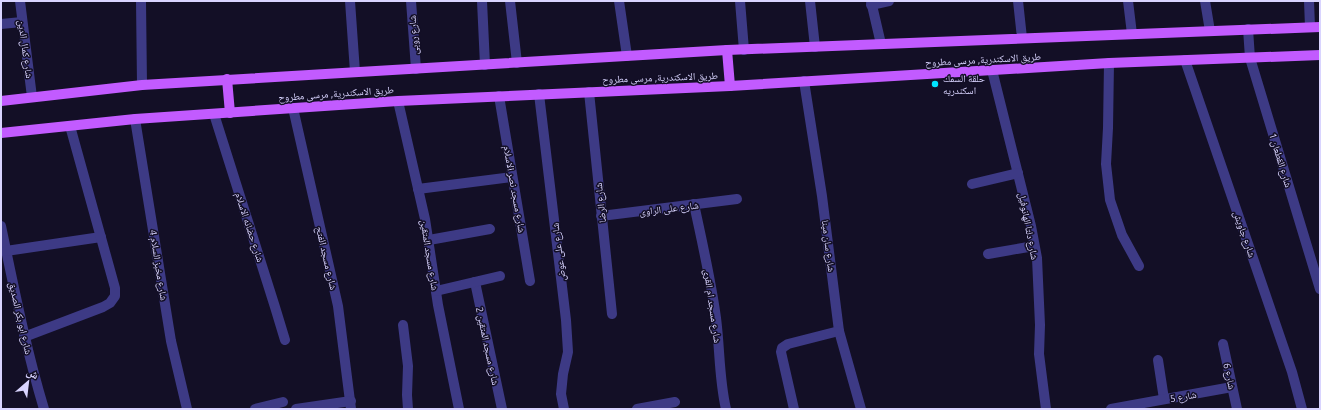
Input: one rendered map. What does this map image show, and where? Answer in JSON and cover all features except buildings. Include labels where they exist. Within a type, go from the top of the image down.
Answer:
[{"type":"main road","name":"طريق الاسكندرية, مرسى مطروح","points":[[1,101],[142,85],[227,79],[727,50],[1315,27]]},
{"type":"main road","points":[[727,50],[730,86]]},
{"type":"main road","name":"طريق الاسكندرية, مرسى مطروح","points":[[1,133],[135,119],[398,101],[730,86],[1109,63],[1320,55]]},
{"type":"main road","points":[[227,79],[230,113]]},
{"type":"street","name":"شارع كمال الدين","points":[[20,1],[32,97]]},
{"type":"street","points":[[141,1],[142,85]]},
{"type":"street","points":[[350,1],[355,72]]},
{"type":"street","name":"شارع روبى","points":[[411,1],[416,69]]},
{"type":"street","points":[[482,1],[485,65]]},
{"type":"street","points":[[510,1],[517,63]]},
{"type":"street","points":[[619,1],[627,56]]},
{"type":"street","points":[[740,1],[744,50]]},
{"type":"street","points":[[810,1],[814,47]]},
{"type":"street","points":[[881,44],[871,3],[889,1]]},
{"type":"street","points":[[1018,1],[1022,38]]},
{"type":"street","points":[[1128,1],[1132,34]]},
{"type":"street","points":[[1205,1],[1210,31]]},
{"type":"street","points":[[1310,1],[1315,27]]},
{"type":"street","points":[[1,24],[22,22]]},
{"type":"street","name":"شارع القطعان 1","points":[[1248,29],[1250,58],[1320,289]]},
{"type":"street","name":"شارع جاويش","points":[[1185,60],[1292,372],[1302,409]]},
{"type":"street","points":[[1109,63],[1106,164],[1110,200],[1122,235],[1139,266]]},
{"type":"street","name":"شارع دلتا الهانوفيل","points":[[992,70],[1032,226],[1038,290],[1039,354],[1046,409]]},
{"type":"street","name":"شارع سان مينا","points":[[804,82],[822,196],[839,331],[861,409]]},
{"type":"street","name":"شارع الرضا","points":[[589,92],[612,314]]},
{"type":"street","name":"شارع على عوض","points":[[539,94],[566,320],[568,352],[563,374],[561,394],[564,409]]},
{"type":"street","name":"شارع مسجد نصر الاسلام","points":[[499,96],[530,281]]},
{"type":"street","name":"شارع مسجد المتقين","points":[[398,101],[429,240],[436,291],[459,409]]},
{"type":"street","name":"شارع مسجد الفتح","points":[[293,108],[338,306],[351,405]]},
{"type":"street","name":"شارع حضانه الاسلام","points":[[214,114],[285,340]]},
{"type":"street","name":"شارع مخبز السلام 4","points":[[135,119],[171,341],[184,408]]},
{"type":"street","points":[[24,337],[110,303],[115,296],[101,236],[70,126]]},
{"type":"street","points":[[972,184],[1018,173]]},
{"type":"street","points":[[418,189],[512,177]]},
{"type":"street","name":"شارع على الراوى","points":[[601,216],[737,199]]},
{"type":"street","name":"شارع مسجد ام القرى","points":[[694,204],[716,318],[722,392],[726,409]]},
{"type":"street","name":"شارع ابو بكر الصديق","points":[[1,226],[24,337],[44,409]]},
{"type":"street","points":[[429,240],[490,229]]},
{"type":"street","points":[[6,250],[101,236]]},
{"type":"street","points":[[988,254],[1034,246]]},
{"type":"street","points":[[436,291],[500,276]]},
{"type":"street","name":"شارع مسجد المتقين 2","points":[[475,282],[502,409]]},
{"type":"street","points":[[403,325],[408,366],[408,409]]},
{"type":"street","points":[[794,409],[781,352],[782,348],[788,344],[839,331]]},
{"type":"street","name":"شارع 6","points":[[1223,344],[1237,409]]},
{"type":"street","points":[[1158,360],[1164,399]]},
{"type":"street","name":"شارع 5","points":[[1111,409],[1232,387]]},
{"type":"street","points":[[255,409],[283,402]]},
{"type":"street","points":[[637,409],[675,402]]},
{"type":"street","points":[[296,409],[351,405]]},
{"type":"place","name":"حلقة السمك اسكندريه","points":[[935,84]]}]
